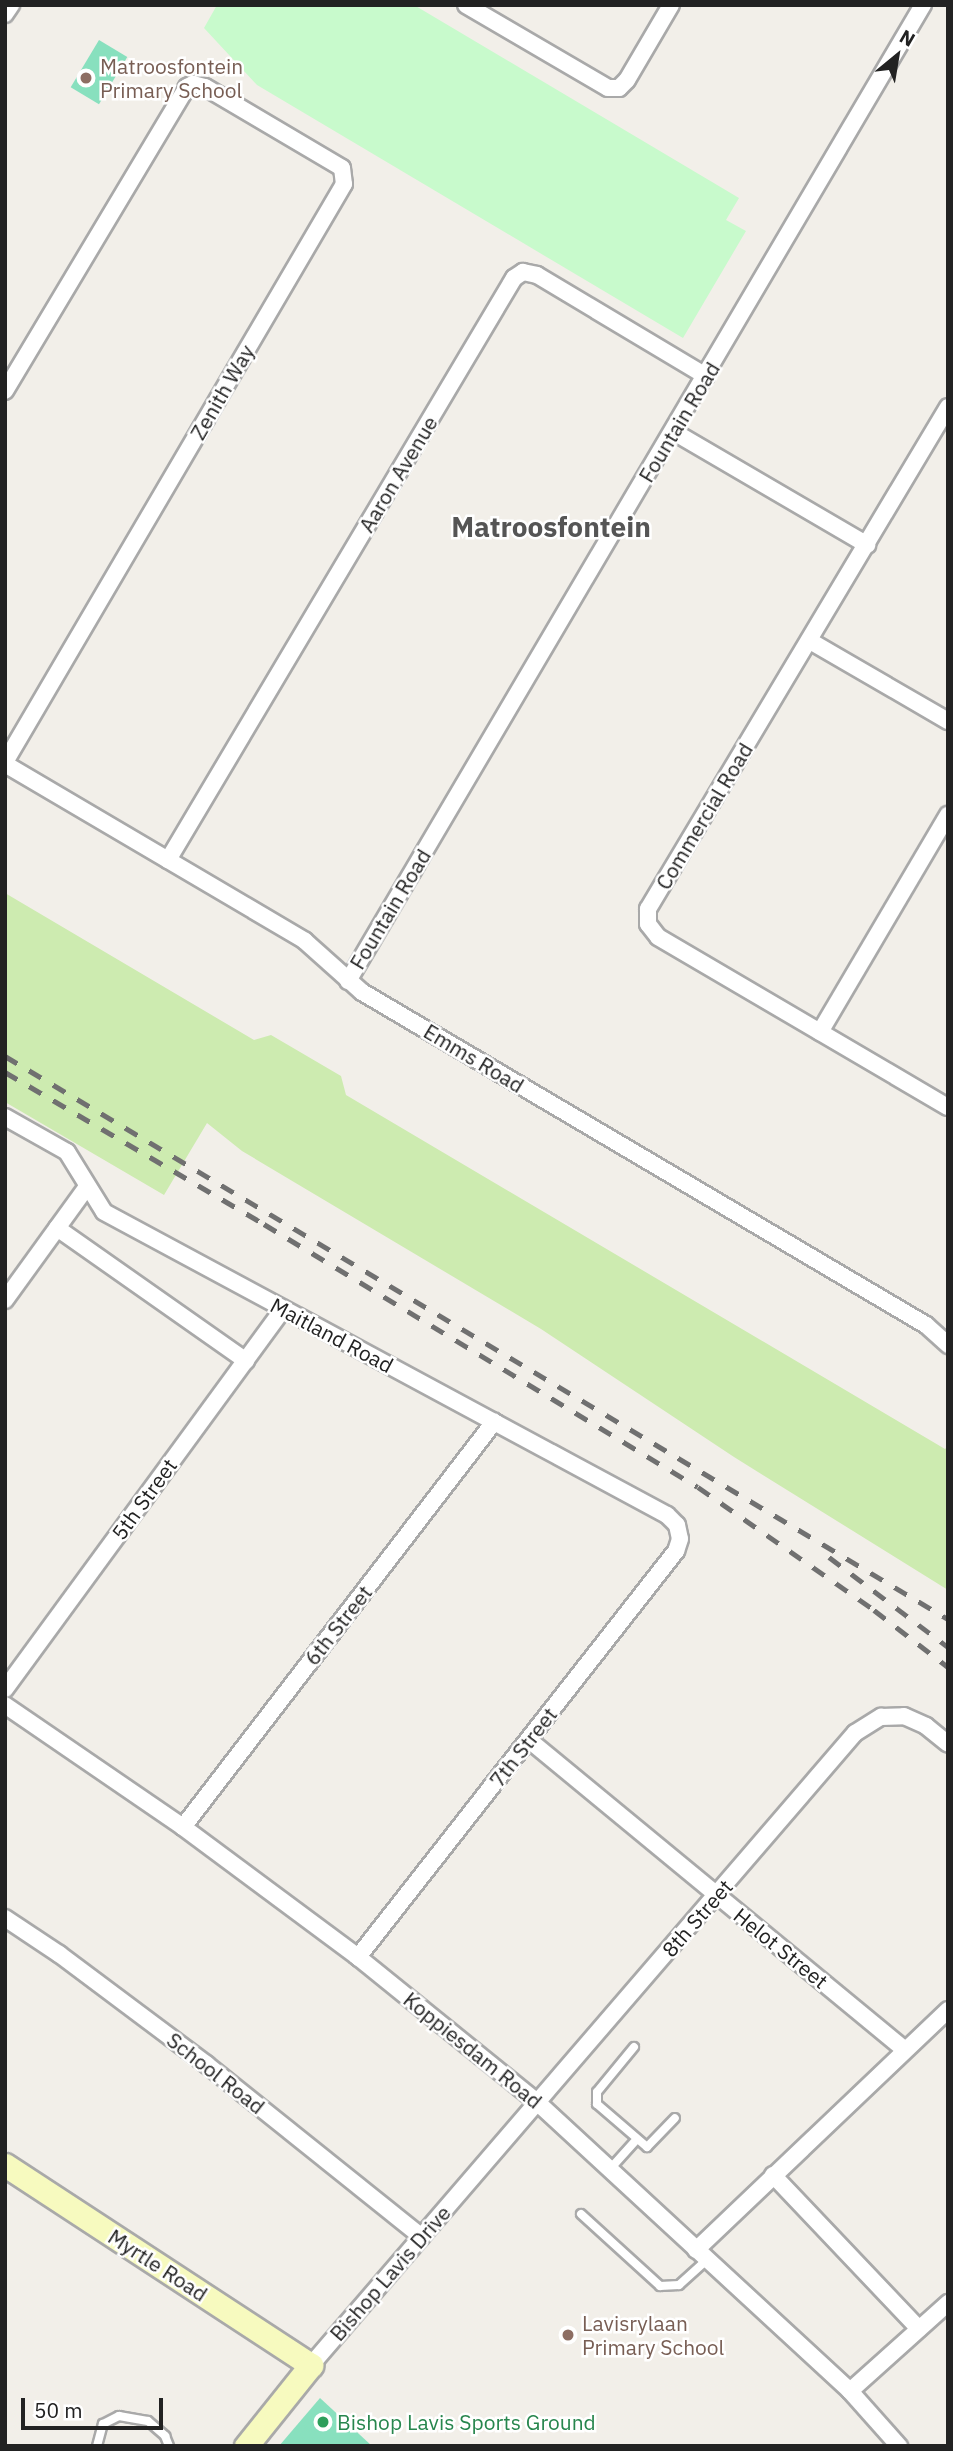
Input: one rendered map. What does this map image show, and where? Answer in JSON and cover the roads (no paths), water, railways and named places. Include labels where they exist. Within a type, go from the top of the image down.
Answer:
[{"type":"street","points":[[5,14],[10,5]]},
{"type":"street","points":[[466,5],[608,88],[620,88],[671,5]]},
{"type":"street","name":"Fountain Road","points":[[348,981],[674,432],[923,5]]},
{"type":"street","name":"Zenith Way","points":[[5,391],[183,92],[192,84],[205,87],[338,164],[344,173],[344,184],[5,763]]},
{"type":"street","name":"Aaron Avenue","points":[[168,860],[514,278],[523,272],[537,275],[706,376]]},
{"type":"street","name":"Commercial Road","points":[[948,407],[648,909],[648,924],[658,937],[948,1107]]},
{"type":"street","points":[[674,432],[867,545]]},
{"type":"street","points":[[810,641],[948,721]]},
{"type":"street","name":"Emms Road","points":[[5,763],[306,941],[348,981],[374,999],[926,1325],[948,1345]]},
{"type":"street","points":[[820,1032],[948,816]]},
{"type":"street","name":"Maitland Road","points":[[5,1116],[66,1152],[78,1167],[86,1188],[104,1212],[667,1515],[679,1532]]},
{"type":"street","points":[[5,1300],[86,1188]]},
{"type":"street","points":[[57,1228],[246,1361]]},
{"type":"street","name":"5th Street","points":[[5,1689],[284,1309]]},
{"type":"street","name":"6th Street","points":[[183,1827],[494,1422]]},
{"type":"street","name":"7th Street","points":[[358,1957],[676,1551],[679,1532]]},
{"type":"street","name":"Koppiesdam Road","points":[[5,1705],[183,1827],[358,1957],[538,2102],[849,2391],[899,2446]]},
{"type":"street","name":"8th Street","points":[[538,2102],[855,1733],[881,1717],[904,1716],[926,1726],[948,1744]]},
{"type":"street","name":"Helot Street","points":[[528,1740],[904,2049]]},
{"type":"street","name":"School Road","points":[[5,1918],[59,1954],[196,2056],[421,2236]]},
{"type":"street","points":[[702,2255],[773,2175],[948,2010]]},
{"type":"street","name":"Bishop Lavis Drive","points":[[246,2446],[311,2365],[538,2102]]},
{"type":"street","name":"Myrtle Road","points":[[5,2165],[311,2365]]},
{"type":"street","points":[[773,2175],[919,2329]]},
{"type":"street","points":[[849,2391],[948,2303]]},
{"type":"lane","points":[[634,2047],[597,2092],[595,2100],[636,2140],[649,2147],[675,2118]]},
{"type":"lane","points":[[610,2169],[636,2140]]},
{"type":"lane","points":[[581,2214],[660,2286],[679,2285],[702,2255]]},
{"type":"lane","points":[[97,2446],[103,2424],[119,2416],[148,2421],[165,2436],[169,2446]]},
{"type":"railway","points":[[5,1056],[948,1619]]},
{"type":"railway","points":[[5,1072],[264,1224],[698,1487],[874,1610],[948,1667]]},
{"type":"railway","points":[[829,1557],[948,1647]]},
{"type":"place","name":"Matroosfontein Primary School","points":[[86,78]]},
{"type":"place","name":"Lavisrylaan Primary School","points":[[568,2335]]},
{"type":"place","name":"Bishop Lavis Sports Ground","points":[[323,2422]]},
{"type":"district","name":"Matroosfontein","points":[[551,527]]}]
